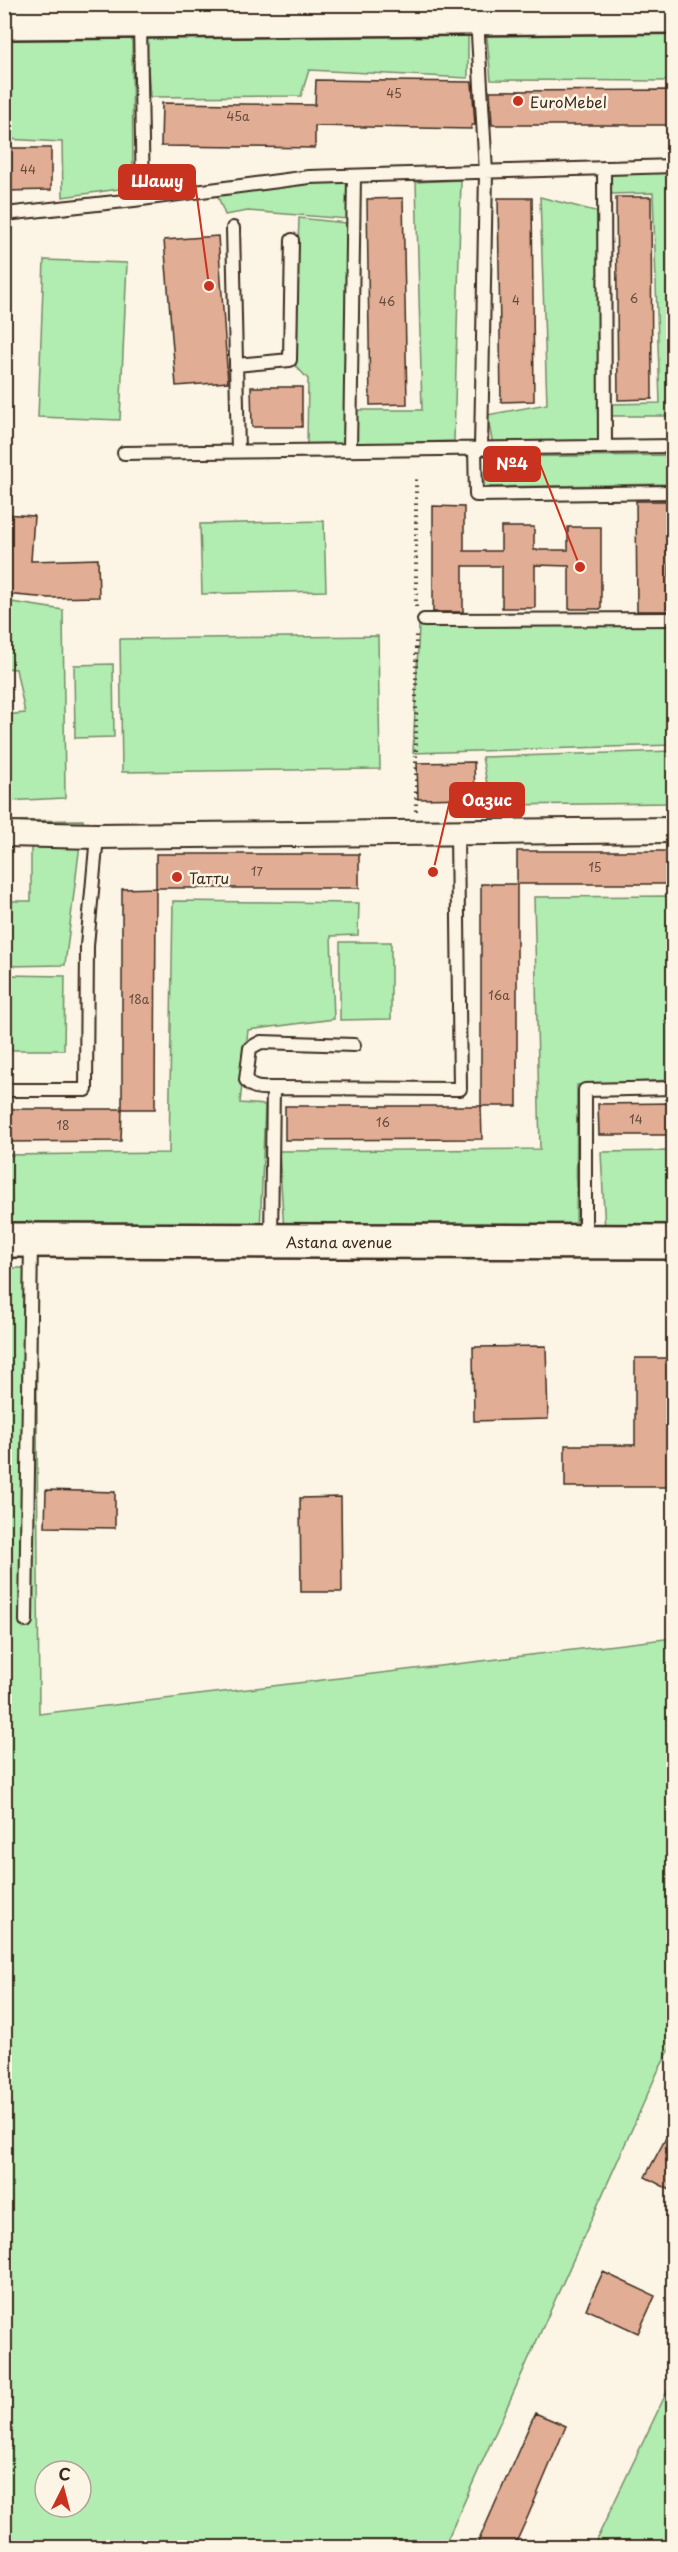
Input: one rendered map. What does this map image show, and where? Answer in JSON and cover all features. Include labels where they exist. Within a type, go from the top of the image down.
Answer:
[{"type":"street","points":[[4,22],[140,21],[359,12],[477,11],[674,16]]},
{"type":"street","points":[[4,834],[97,836],[674,830]]},
{"type":"street","name":"Astana avenue","points":[[18,1240],[674,1242]]},
{"type":"lane","points":[[477,11],[486,172],[476,495],[674,492]]},
{"type":"lane","points":[[140,21],[143,199]]},
{"type":"lane","points":[[4,222],[4,214],[143,199],[309,177],[674,166]]},
{"type":"lane","points":[[604,168],[605,447]]},
{"type":"lane","points":[[350,450],[354,176]]},
{"type":"lane","points":[[233,228],[238,451]]},
{"type":"lane","points":[[236,365],[290,360],[292,240]]},
{"type":"lane","points":[[124,453],[674,446]]},
{"type":"lane","points":[[420,619],[674,619]]},
{"type":"lane","points":[[354,1045],[261,1042],[250,1048],[246,1080],[250,1086],[259,1088],[460,1089],[457,832]]},
{"type":"lane","points":[[4,1090],[86,1090],[87,946],[97,836]]},
{"type":"lane","points":[[271,1241],[273,1088]]},
{"type":"lane","points":[[585,1242],[585,1090],[674,1088]]},
{"type":"lane","points":[[18,1240],[26,1621]]},
{"type":"path","points":[[417,476],[420,619]]},
{"type":"path","points":[[416,631],[416,833]]},
{"type":"green space","points":[[468,22],[468,78],[309,70],[301,96],[150,97],[145,26]]},
{"type":"green space","points":[[673,25],[673,81],[491,80],[486,27]]},
{"type":"green space","points":[[4,34],[132,39],[133,187],[63,197],[62,142],[5,139]]},
{"type":"green space","points":[[609,172],[673,172],[673,416],[611,416],[611,404],[660,403],[653,193],[609,194]]},
{"type":"green space","points":[[461,180],[454,441],[358,444],[346,412],[345,444],[307,444],[308,379],[294,364],[299,218],[346,223],[345,410],[422,410],[416,182]]},
{"type":"green space","points":[[349,182],[348,219],[248,211],[225,215],[217,194],[287,183]]},
{"type":"green space","points":[[540,197],[599,212],[599,443],[493,445],[487,415],[547,404]]},
{"type":"green space","points":[[44,260],[127,263],[120,420],[38,417]]},
{"type":"green space","points":[[673,455],[673,484],[484,487],[487,457]]},
{"type":"green space","points":[[324,521],[326,591],[202,594],[200,524]]},
{"type":"green space","points":[[5,601],[63,610],[65,798],[5,801],[5,715],[25,713],[16,669],[5,668]]},
{"type":"green space","points":[[419,625],[673,625],[673,745],[413,753]]},
{"type":"green space","points":[[378,636],[380,769],[122,772],[120,639]]},
{"type":"green space","points":[[113,664],[114,737],[75,738],[74,665]]},
{"type":"green space","points":[[673,751],[673,803],[491,805],[482,757]]},
{"type":"green space","points":[[83,820],[65,965],[5,966],[4,901],[31,901],[31,843],[5,843],[5,821]]},
{"type":"green space","points":[[673,896],[673,1005],[665,1022],[673,1027],[673,1080],[577,1085],[576,1232],[284,1232],[279,1151],[540,1149],[534,897]]},
{"type":"green space","points":[[173,901],[359,903],[358,935],[331,936],[334,1019],[248,1030],[240,1103],[265,1105],[260,1232],[5,1232],[4,1155],[169,1153]]},
{"type":"green space","points":[[340,942],[391,942],[391,1019],[340,1020]]},
{"type":"green space","points":[[5,975],[65,976],[64,1050],[5,1050]]},
{"type":"green space","points":[[673,1151],[673,1231],[605,1232],[601,1152]]},
{"type":"green space","points":[[4,1268],[36,1268],[39,1714],[673,1638],[674,2042],[658,2071],[444,2547],[5,2548]]},
{"type":"green space","points":[[673,2379],[673,2531],[664,2547],[593,2547]]},
{"type":"building","points":[[316,80],[472,82],[475,125],[472,125],[471,129],[315,126],[315,148],[161,146],[162,103],[315,105]]},
{"type":"building","points":[[674,90],[674,125],[492,125],[490,91]]},
{"type":"building","points":[[4,148],[51,148],[51,190],[4,191]]},
{"type":"building","points":[[616,197],[651,197],[652,399],[618,400]]},
{"type":"building","points":[[403,198],[407,404],[370,405],[367,199]]},
{"type":"building","points":[[498,198],[532,198],[534,401],[501,402]]},
{"type":"building","points":[[218,236],[228,382],[176,386],[164,240]]},
{"type":"building","points":[[251,387],[302,387],[302,427],[252,427]]},
{"type":"building","points":[[636,501],[670,501],[669,611],[637,611]]},
{"type":"building","points":[[433,506],[464,507],[464,551],[501,551],[501,527],[534,527],[534,550],[568,550],[568,527],[601,527],[601,609],[569,609],[569,566],[535,565],[535,608],[502,608],[502,566],[463,566],[463,612],[433,612]]},
{"type":"building","points":[[4,514],[34,516],[31,561],[98,559],[99,597],[49,598],[4,594],[8,541],[4,541]]},
{"type":"building","points":[[474,762],[475,798],[418,799],[417,763]]},
{"type":"building","points":[[517,851],[674,851],[674,884],[517,884]]},
{"type":"building","points":[[156,854],[359,854],[359,888],[156,888]]},
{"type":"building","points":[[481,884],[517,884],[517,1106],[481,1106]]},
{"type":"building","points":[[156,888],[155,1109],[122,1109],[122,889]]},
{"type":"building","points":[[674,1103],[674,1135],[599,1135],[598,1104]]},
{"type":"building","points":[[285,1106],[481,1106],[482,1139],[285,1140]]},
{"type":"building","points":[[4,1109],[122,1109],[121,1141],[4,1142]]},
{"type":"building","points":[[546,1346],[548,1419],[474,1421],[473,1347]]},
{"type":"building","points":[[635,1358],[674,1358],[674,1487],[565,1487],[565,1445],[635,1445]]},
{"type":"building","points":[[46,1490],[115,1492],[115,1528],[45,1527]]},
{"type":"building","points":[[341,1497],[342,1592],[301,1592],[300,1498]]},
{"type":"building","points":[[674,2123],[674,2192],[645,2177]]},
{"type":"building","points":[[603,2272],[655,2296],[638,2333],[586,2309]]},
{"type":"building","points":[[535,2413],[566,2426],[528,2516],[514,2547],[476,2547]]},
{"type":"place","name":"EuroMebel","points":[[518,101]]},
{"type":"place","name":"Шашу","points":[[209,286]]},
{"type":"place","name":"№4","points":[[580,567]]},
{"type":"place","name":"Оазис","points":[[433,872]]},
{"type":"place","name":"Татти","points":[[177,877]]}]
